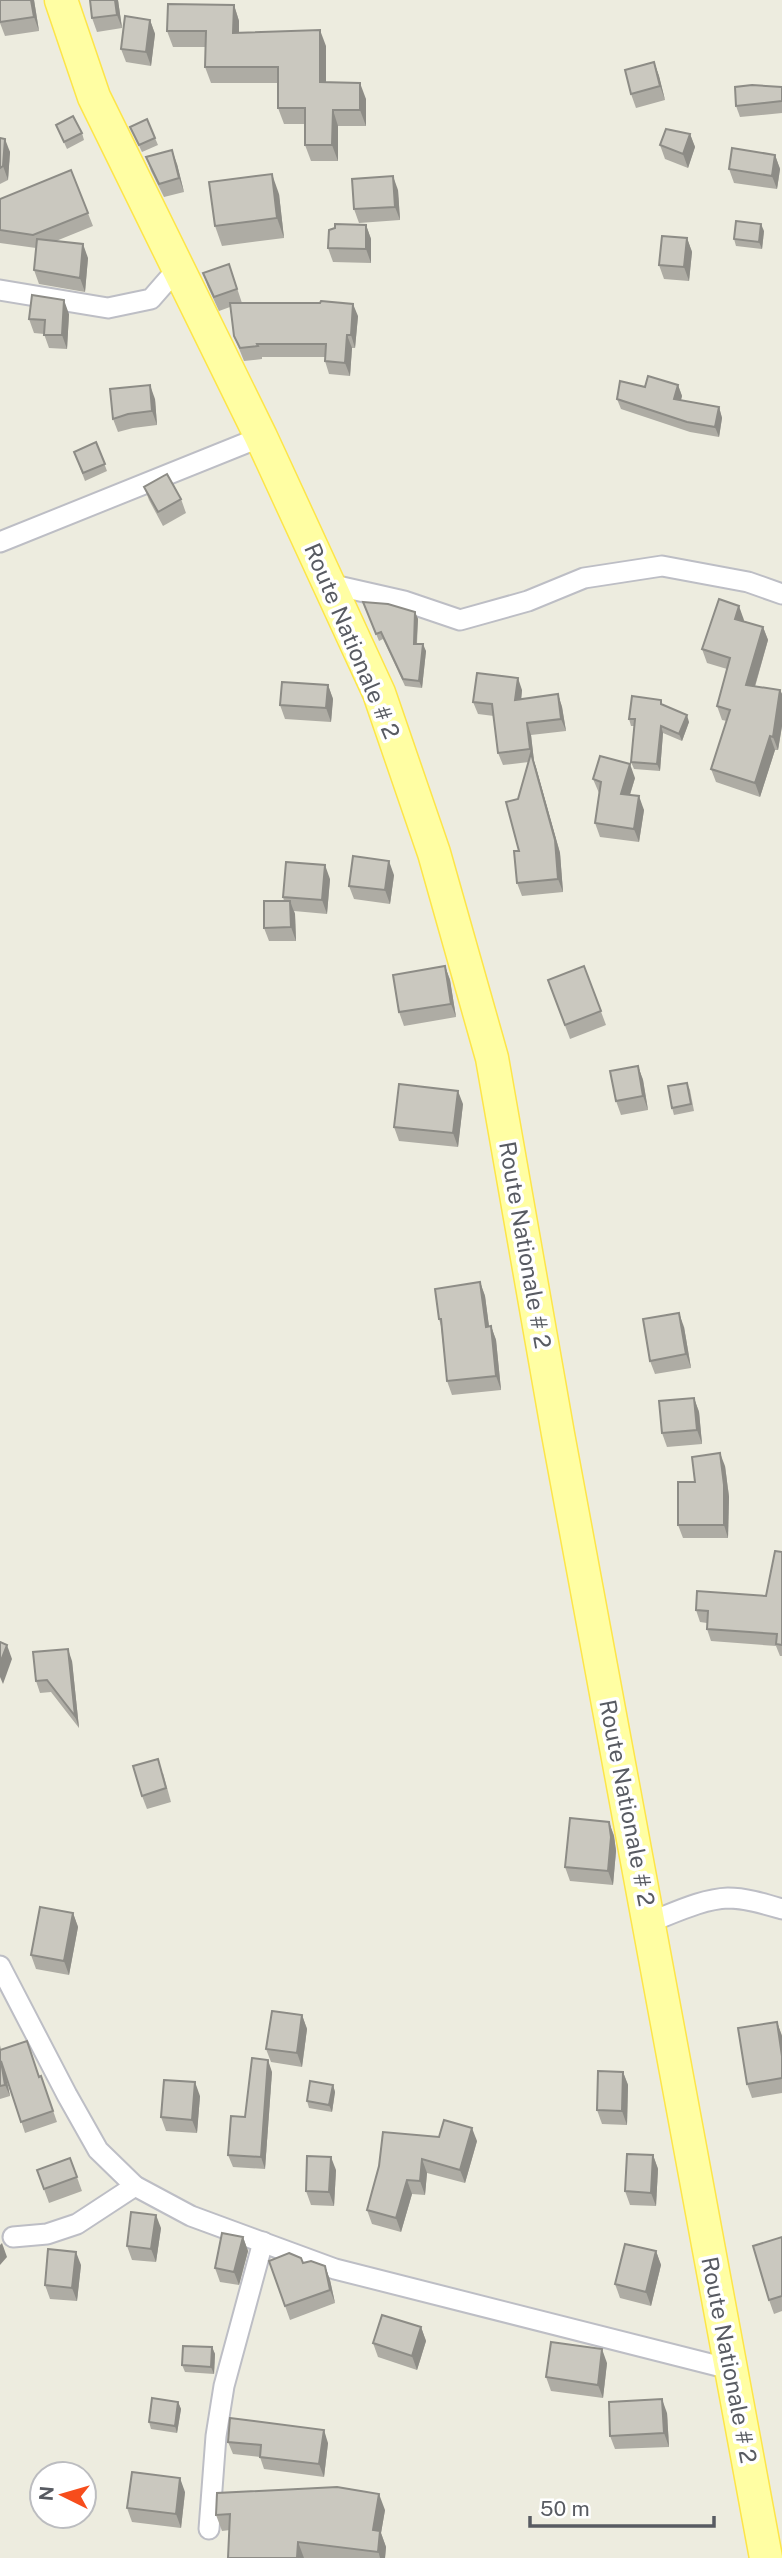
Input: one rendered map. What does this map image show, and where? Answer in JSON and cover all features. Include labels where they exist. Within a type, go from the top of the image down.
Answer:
[{"type":"main road","name":"Route Nationale # 2","points":[[61,0],[94,97],[261,437],[379,693],[434,853],[492,1058],[766,2558]]},
{"type":"street","points":[[0,290],[108,308],[151,299],[178,268]]},
{"type":"street","points":[[0,542],[261,437]]},
{"type":"street","points":[[329,584],[404,601],[460,620],[527,601],[584,578],[662,566],[748,582],[782,594]]},
{"type":"street","points":[[650,1922],[727,1898],[782,1909]]},
{"type":"street","points":[[0,1966],[66,2095],[99,2150],[135,2186],[191,2216],[335,2269],[730,2369]]},
{"type":"street","points":[[13,2237],[47,2234],[77,2224],[135,2186]]},
{"type":"street","points":[[209,2529],[216,2436],[224,2386],[263,2242]]},
{"type":"building","points":[[0,0],[31,0],[34,17],[0,22]]},
{"type":"building","points":[[90,0],[115,0],[117,15],[92,18]]},
{"type":"building","points":[[168,4],[234,5],[233,33],[320,30],[320,82],[360,83],[360,110],[333,110],[332,145],[305,145],[305,108],[278,108],[278,67],[205,67],[206,31],[167,31]]},
{"type":"building","points":[[125,16],[150,20],[146,52],[121,49]]},
{"type":"building","points":[[654,62],[660,86],[631,94],[625,70]]},
{"type":"building","points":[[735,87],[782,87],[782,101],[736,106]]},
{"type":"building","points":[[73,116],[82,133],[64,142],[56,125]]},
{"type":"building","points":[[147,119],[155,138],[139,145],[130,127]]},
{"type":"building","points":[[666,129],[690,134],[683,154],[660,145]]},
{"type":"building","points":[[0,138],[5,139],[3,166],[0,168]]},
{"type":"building","points":[[732,148],[775,155],[772,176],[729,169]]},
{"type":"building","points":[[172,150],[179,178],[159,184],[146,157]]},
{"type":"building","points":[[71,170],[88,213],[33,235],[0,230],[0,199]]},
{"type":"building","points":[[272,174],[277,218],[215,226],[209,182]]},
{"type":"building","points":[[393,176],[395,207],[354,209],[352,179]]},
{"type":"building","points":[[736,221],[761,224],[759,242],[734,239]]},
{"type":"building","points":[[335,224],[366,225],[366,249],[328,248],[329,230],[335,228]]},
{"type":"building","points":[[662,236],[687,238],[684,267],[659,265]]},
{"type":"building","points":[[37,239],[83,244],[80,278],[34,270]]},
{"type":"building","points":[[229,264],[237,289],[214,297],[203,273]]},
{"type":"building","points":[[32,295],[64,300],[62,335],[44,335],[45,320],[29,319]]},
{"type":"building","points":[[321,301],[353,304],[351,335],[347,335],[345,363],[325,361],[326,344],[257,344],[258,346],[240,348],[234,336],[230,303]]},
{"type":"building","points":[[648,376],[678,385],[674,399],[719,407],[715,427],[687,422],[617,399],[620,381],[645,387]]},
{"type":"building","points":[[150,385],[152,411],[113,419],[110,389]]},
{"type":"building","points":[[96,442],[105,464],[83,473],[74,452]]},
{"type":"building","points":[[167,474],[181,499],[158,512],[144,487]]},
{"type":"building","points":[[719,599],[739,606],[735,619],[763,627],[746,685],[780,690],[773,737],[770,736],[755,783],[711,769],[730,710],[717,706],[730,658],[702,649]]},
{"type":"building","points":[[363,602],[388,604],[415,612],[414,644],[423,644],[419,681],[403,679],[381,632],[376,634]]},
{"type":"building","points":[[477,673],[518,678],[515,700],[558,694],[561,719],[527,723],[530,749],[498,753],[492,704],[473,702]]},
{"type":"building","points":[[282,682],[328,685],[326,708],[280,705]]},
{"type":"building","points":[[632,696],[661,700],[661,704],[687,715],[679,734],[661,726],[657,764],[631,762],[635,719],[629,719]]},
{"type":"building","points":[[531,753],[555,840],[558,879],[517,883],[514,851],[519,851],[506,802],[518,799]]},
{"type":"building","points":[[600,756],[630,764],[621,794],[639,796],[634,829],[595,823],[601,782],[593,779]]},
{"type":"building","points":[[353,856],[389,861],[385,890],[349,886]]},
{"type":"building","points":[[286,862],[325,865],[322,900],[283,897]]},
{"type":"building","points":[[264,901],[290,901],[291,927],[264,928]]},
{"type":"building","points":[[445,966],[451,1004],[399,1012],[393,975]]},
{"type":"building","points":[[584,966],[601,1011],[565,1025],[548,980]]},
{"type":"building","points":[[638,1066],[643,1096],[616,1101],[610,1071]]},
{"type":"building","points":[[687,1083],[691,1104],[672,1108],[668,1086]]},
{"type":"building","points":[[399,1084],[458,1091],[453,1133],[394,1127]]},
{"type":"building","points":[[480,1282],[486,1327],[491,1326],[496,1376],[447,1381],[435,1289]]},
{"type":"building","points":[[679,1313],[686,1354],[650,1361],[643,1319]]},
{"type":"building","points":[[694,1398],[697,1430],[662,1433],[659,1401]]},
{"type":"building","points":[[720,1453],[724,1485],[724,1525],[678,1525],[678,1482],[695,1482],[692,1457]]},
{"type":"building","points":[[775,1551],[782,1552],[782,1645],[776,1644],[777,1634],[707,1629],[708,1611],[696,1610],[697,1591],[766,1596]]},
{"type":"building","points":[[0,1642],[7,1645],[0,1663]]},
{"type":"building","points":[[68,1649],[75,1716],[47,1680],[36,1681],[33,1652]]},
{"type":"building","points":[[158,1759],[166,1788],[142,1796],[133,1766]]},
{"type":"building","points":[[570,1818],[609,1822],[611,1837],[608,1871],[565,1867]]},
{"type":"building","points":[[40,1907],[73,1913],[64,1961],[31,1955]]},
{"type":"building","points":[[272,2011],[302,2015],[297,2053],[266,2049]]},
{"type":"building","points":[[777,2022],[782,2078],[747,2084],[738,2028]]},
{"type":"building","points":[[27,2041],[53,2111],[21,2122],[1,2061],[5,2085],[0,2086],[0,2050]]},
{"type":"building","points":[[252,2058],[268,2060],[261,2157],[228,2155],[231,2116],[245,2117]]},
{"type":"building","points":[[598,2071],[623,2072],[622,2111],[597,2110]]},
{"type":"building","points":[[164,2080],[195,2082],[192,2120],[161,2117]]},
{"type":"building","points":[[310,2081],[333,2085],[329,2105],[307,2101]]},
{"type":"building","points":[[444,2120],[472,2128],[460,2170],[422,2159],[420,2181],[407,2180],[396,2218],[367,2210],[379,2166],[383,2132],[439,2137]]},
{"type":"building","points":[[627,2154],[653,2155],[651,2193],[625,2191]]},
{"type":"building","points":[[307,2156],[331,2157],[329,2192],[306,2191]]},
{"type":"building","points":[[70,2158],[77,2177],[44,2189],[37,2170]]},
{"type":"building","points":[[131,2212],[156,2215],[151,2249],[127,2246]]},
{"type":"building","points":[[222,2233],[243,2237],[234,2272],[215,2268]]},
{"type":"building","points":[[782,2237],[782,2296],[769,2300],[753,2246]]},
{"type":"building","points":[[625,2244],[656,2251],[646,2292],[615,2284]]},
{"type":"building","points":[[48,2249],[76,2252],[72,2288],[45,2285]]},
{"type":"building","points":[[289,2253],[301,2258],[303,2263],[311,2261],[325,2266],[330,2290],[285,2306],[269,2261]]},
{"type":"building","points":[[382,2315],[421,2327],[412,2356],[373,2343]]},
{"type":"building","points":[[551,2342],[602,2349],[598,2385],[546,2377]]},
{"type":"building","points":[[183,2346],[212,2347],[211,2367],[182,2365]]},
{"type":"building","points":[[152,2398],[178,2402],[175,2426],[149,2422]]},
{"type":"building","points":[[662,2399],[664,2433],[610,2436],[609,2402]]},
{"type":"building","points":[[230,2418],[324,2430],[319,2464],[260,2457],[261,2445],[228,2442]]},
{"type":"building","points":[[132,2472],[180,2478],[176,2514],[127,2508]]},
{"type":"building","points":[[337,2487],[379,2494],[373,2530],[380,2531],[378,2552],[298,2542],[297,2558],[228,2558],[230,2514],[216,2515],[217,2493]]}]
